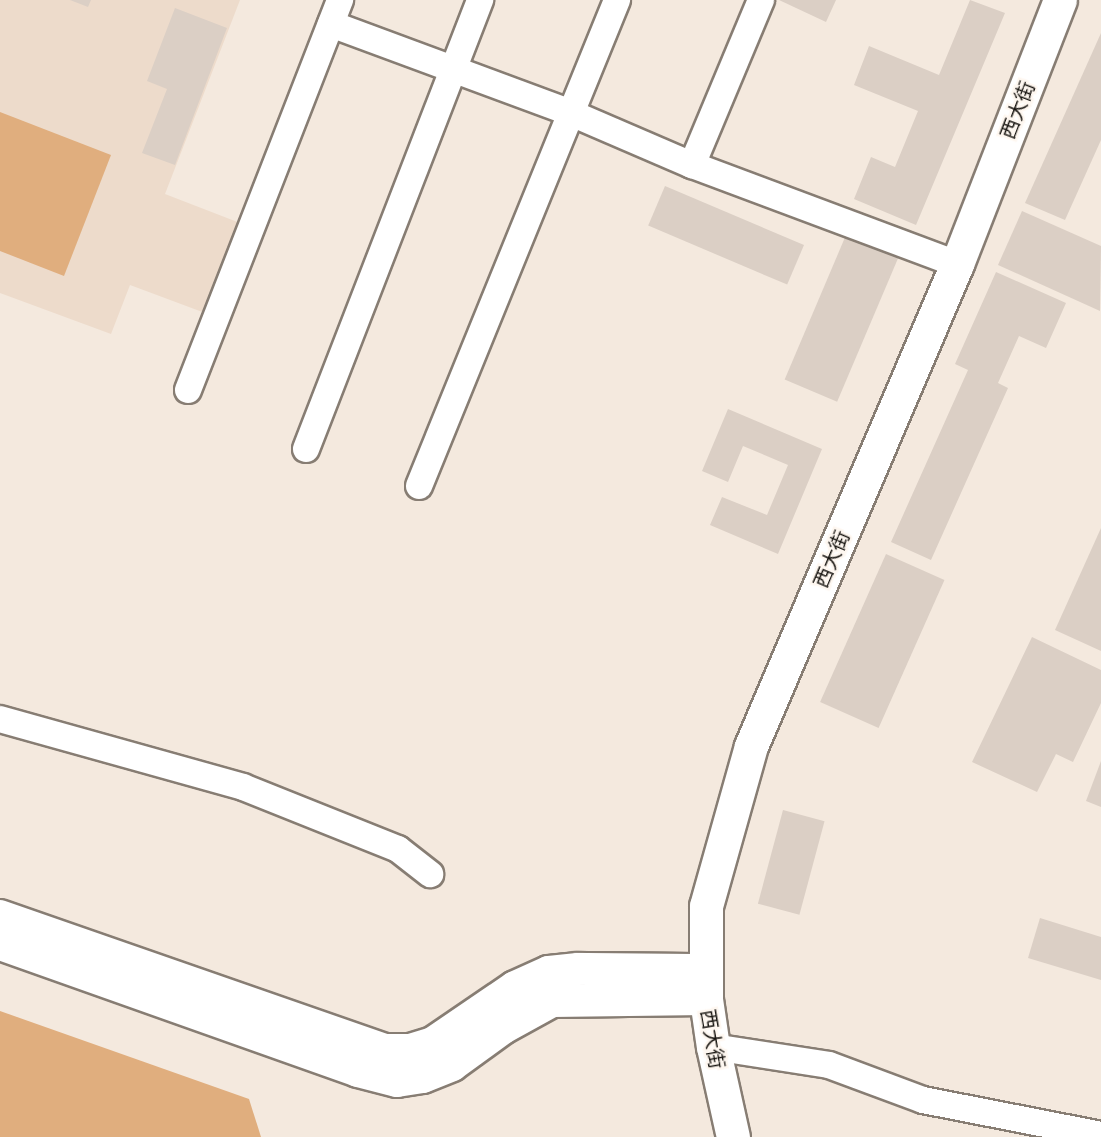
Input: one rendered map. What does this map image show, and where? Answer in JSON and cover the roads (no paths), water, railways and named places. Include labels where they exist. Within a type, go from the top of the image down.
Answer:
[{"type":"main road","name":"西大街","points":[[733,1137],[713,1047],[706,984],[706,906],[751,746],[957,264],[1052,3]]},
{"type":"street","points":[[188,390],[340,0]]},
{"type":"street","points":[[306,449],[480,0]]},
{"type":"street","points":[[419,486],[618,0]]},
{"type":"street","points":[[692,165],[761,0]]},
{"type":"street","points":[[331,24],[571,113],[692,165],[957,264]]},
{"type":"street","points":[[0,719],[243,787],[398,849],[430,874]]},
{"type":"street","points":[[0,916],[384,1050],[410,1050],[433,1042],[515,987],[549,972],[578,969],[706,984]]},
{"type":"street","points":[[0,944],[358,1071],[397,1082],[423,1077],[452,1065],[503,1028],[552,1001],[706,984]]},
{"type":"street","points":[[713,1047],[829,1065],[923,1100],[1101,1135]]}]
